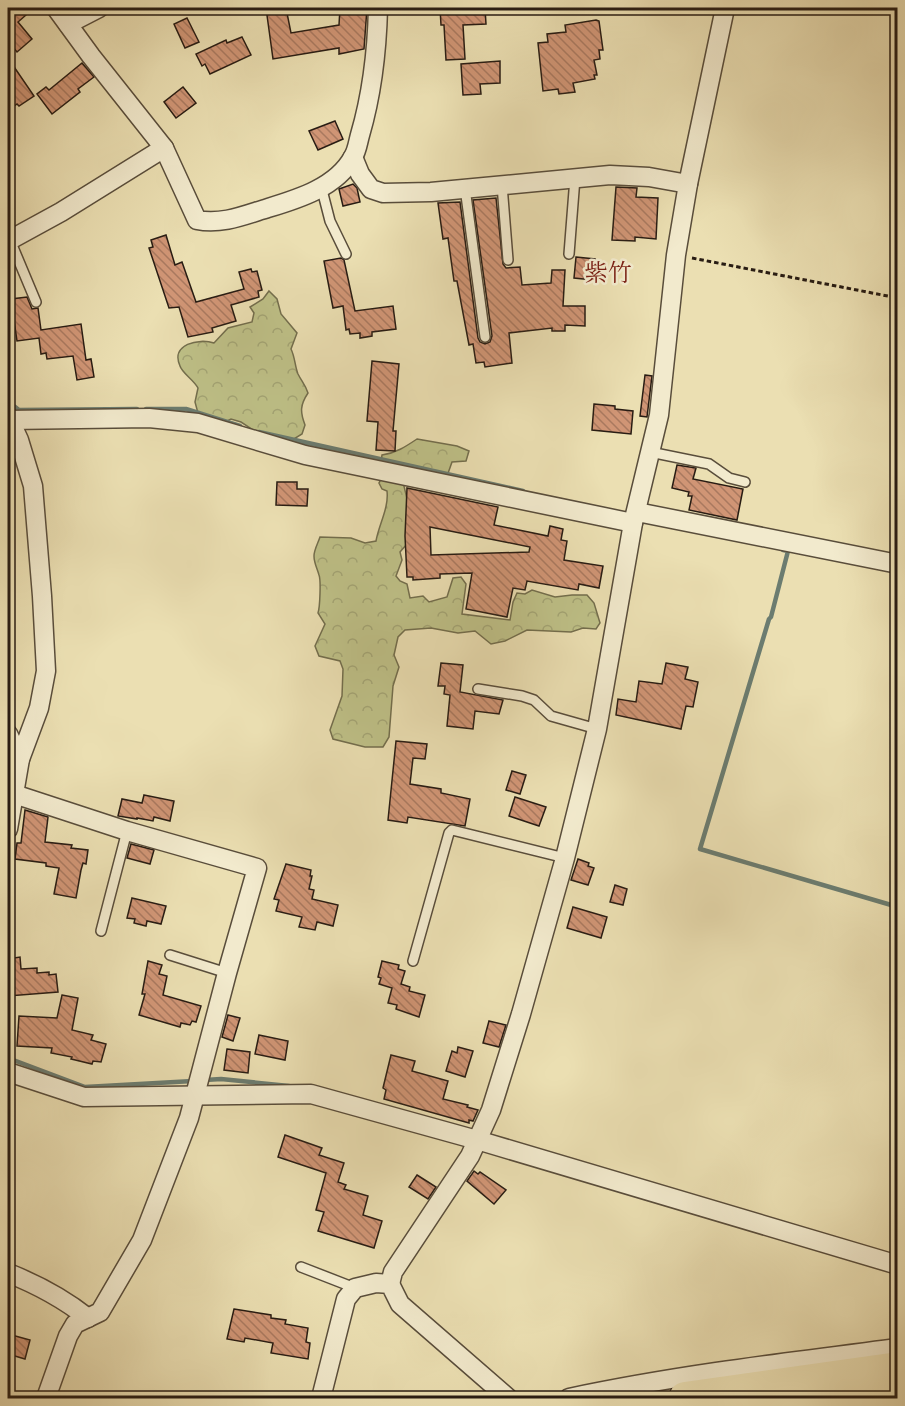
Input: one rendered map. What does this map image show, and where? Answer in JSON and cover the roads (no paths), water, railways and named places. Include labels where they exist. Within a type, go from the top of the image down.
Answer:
[{"type":"highway","points":[[685,1398],[897,1368]]},
{"type":"highway","points":[[858,1398],[897,1394]]},
{"type":"street","points":[[56,8],[164,148],[197,220],[211,222],[235,218],[301,198],[336,177],[353,157],[364,122],[370,91],[377,38],[378,8]]},
{"type":"street","points":[[68,24],[99,8]]},
{"type":"street","points":[[508,1398],[400,1304],[390,1284],[393,1272],[470,1156],[491,1110],[565,858],[597,729],[635,517],[659,415],[676,255],[688,184],[725,8]]},
{"type":"street","points":[[9,240],[61,212],[164,148]]},
{"type":"street","points":[[353,157],[360,174],[371,189],[377,191],[421,192],[610,175],[649,177],[688,184]]},
{"type":"street","points":[[8,829],[21,759],[39,708],[46,671],[33,486],[19,440],[8,418],[150,418],[198,423],[305,455],[897,564]]},
{"type":"street","points":[[8,734],[21,759]]},
{"type":"street","points":[[14,794],[127,831],[257,868],[189,1118],[142,1240],[100,1312],[75,1324],[68,1336],[46,1398]]},
{"type":"street","points":[[8,1072],[84,1097],[311,1094],[477,1140],[897,1266]]},
{"type":"street","points":[[8,1273],[76,1308],[88,1318]]},
{"type":"street","points":[[321,1398],[346,1299],[355,1288],[376,1283],[390,1284]]},
{"type":"street","points":[[578,1398],[769,1365],[897,1348]]},
{"type":"lane","points":[[569,254],[575,178]]},
{"type":"lane","points":[[502,185],[508,260]]},
{"type":"lane","points":[[321,186],[330,221],[346,254]]},
{"type":"lane","points":[[465,188],[485,337]]},
{"type":"lane","points":[[9,240],[36,302]]},
{"type":"lane","points":[[650,452],[709,464],[729,478],[745,482]]},
{"type":"lane","points":[[478,689],[534,700],[551,716],[597,729]]},
{"type":"lane","points":[[413,961],[449,833],[452,830],[565,858]]},
{"type":"lane","points":[[101,931],[127,831]]},
{"type":"lane","points":[[170,955],[227,973]]},
{"type":"lane","points":[[301,1267],[355,1288]]},
{"type":"waterway","points":[[8,393],[10,403],[19,410],[137,409]]},
{"type":"waterway","points":[[146,409],[186,409],[240,426]]},
{"type":"waterway","points":[[259,432],[523,491]]},
{"type":"waterway","points":[[783,550],[788,551],[771,617],[700,849],[898,907]]},
{"type":"waterway","points":[[8,1058],[85,1087],[193,1081]]},
{"type":"waterway","points":[[205,1080],[221,1079],[289,1086]]},
{"type":"district","name":"紫竹","points":[[608,273]]}]
